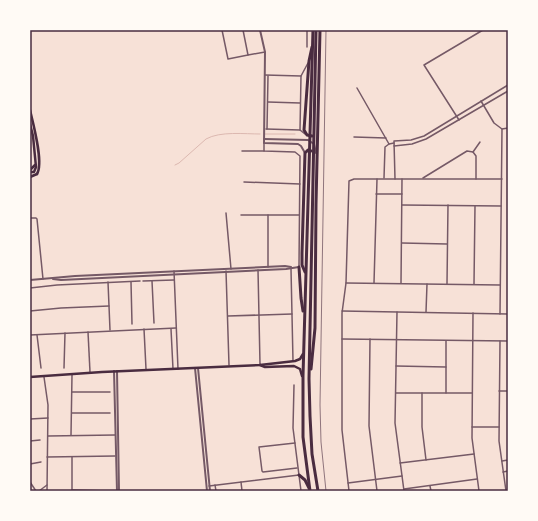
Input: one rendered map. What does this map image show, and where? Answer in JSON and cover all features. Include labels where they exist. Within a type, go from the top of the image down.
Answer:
[{"type":"highway","points":[[310,490],[303,437],[303,354],[313,30]]},
{"type":"highway","points":[[316,30],[309,379],[312,446],[318,491]]},
{"type":"highway","points":[[309,379],[313,360],[315,328],[320,30]]},
{"type":"highway","points":[[313,44],[309,61],[305,134],[308,136],[313,135],[318,129]]},
{"type":"highway","points":[[306,276],[302,265],[305,153],[308,150],[312,151],[317,158]]},
{"type":"highway","points":[[299,266],[304,316]]},
{"type":"highway","points":[[299,475],[310,490]]},
{"type":"main road","points":[[30,112],[37,140],[39,168],[37,174],[30,177]]},
{"type":"main road","points":[[30,124],[36,164],[34,172]]},
{"type":"main road","points":[[30,171],[36,164]]},
{"type":"main road","points":[[30,171],[37,174]]},
{"type":"main road","points":[[30,377],[115,371],[260,365],[293,362],[300,359],[303,354]]},
{"type":"main road","points":[[260,365],[264,367],[294,366],[300,369],[303,376]]},
{"type":"street","points":[[222,30],[228,59],[265,52]]},
{"type":"street","points":[[243,30],[248,55]]},
{"type":"street","points":[[260,30],[265,52],[263,128],[264,151]]},
{"type":"street","points":[[307,30],[307,47]]},
{"type":"street","points":[[459,120],[424,66],[426,63],[483,30]]},
{"type":"street","points":[[300,130],[301,76],[309,61]]},
{"type":"street","points":[[264,75],[301,76]]},
{"type":"street","points":[[267,129],[268,76]]},
{"type":"street","points":[[384,179],[385,147],[389,144],[424,136],[508,86]]},
{"type":"street","points":[[357,88],[389,144]]},
{"type":"street","points":[[394,143],[419,142],[508,91]]},
{"type":"street","points":[[481,101],[494,123],[502,129],[508,128]]},
{"type":"street","points":[[268,102],[300,103]]},
{"type":"street","points":[[263,128],[300,130],[305,134]]},
{"type":"street","points":[[500,314],[502,129]]},
{"type":"street","points":[[354,137],[386,138]]},
{"type":"street","points":[[264,139],[308,140],[314,144],[317,158]]},
{"type":"street","points":[[473,152],[480,142]]},
{"type":"street","points":[[264,143],[298,144],[302,146],[305,153]]},
{"type":"street","points":[[394,143],[395,179]]},
{"type":"street","points":[[30,280],[75,276],[286,269],[299,266],[299,154],[295,152],[242,151]]},
{"type":"street","points":[[422,179],[467,151],[473,152],[476,156],[476,179]]},
{"type":"street","points":[[349,491],[342,430],[342,311],[346,283],[348,182],[354,179],[502,179]]},
{"type":"street","points":[[374,283],[377,179]]},
{"type":"street","points":[[401,284],[402,179]]},
{"type":"street","points":[[244,182],[300,184]]},
{"type":"street","points":[[376,194],[402,194]]},
{"type":"street","points":[[402,205],[501,206]]},
{"type":"street","points":[[447,284],[448,205]]},
{"type":"street","points":[[474,284],[475,206]]},
{"type":"street","points":[[226,213],[231,270]]},
{"type":"street","points":[[241,215],[299,215]]},
{"type":"street","points":[[268,215],[268,267]]},
{"type":"street","points":[[30,218],[36,218],[43,279]]},
{"type":"street","points":[[402,243],[447,244]]},
{"type":"street","points":[[174,273],[285,266],[291,267]]},
{"type":"street","points":[[291,267],[293,362]]},
{"type":"street","points":[[258,270],[260,365]]},
{"type":"street","points":[[226,271],[229,366]]},
{"type":"street","points":[[174,273],[178,369]]},
{"type":"street","points":[[143,281],[174,280]]},
{"type":"street","points":[[30,288],[140,281]]},
{"type":"street","points":[[152,281],[154,323]]},
{"type":"street","points":[[108,282],[110,331]]},
{"type":"street","points":[[131,282],[132,324]]},
{"type":"street","points":[[346,283],[500,284]]},
{"type":"street","points":[[426,312],[427,284]]},
{"type":"street","points":[[30,311],[109,306]]},
{"type":"street","points":[[342,311],[508,314]]},
{"type":"street","points":[[398,312],[395,423],[403,490],[477,479]]},
{"type":"street","points":[[473,313],[472,427],[479,491]]},
{"type":"street","points":[[228,316],[292,314]]},
{"type":"street","points":[[172,328],[173,369]]},
{"type":"street","points":[[30,335],[176,328]]},
{"type":"street","points":[[144,329],[146,370]]},
{"type":"street","points":[[88,332],[90,373]]},
{"type":"street","points":[[64,368],[65,333]]},
{"type":"street","points":[[37,335],[41,368]]},
{"type":"street","points":[[342,339],[508,341]]},
{"type":"street","points":[[370,339],[369,426],[377,491]]},
{"type":"street","points":[[446,340],[446,393]]},
{"type":"street","points":[[500,341],[499,441],[506,491]]},
{"type":"street","points":[[396,366],[446,367]]},
{"type":"street","points":[[196,368],[208,486],[210,491]]},
{"type":"street","points":[[115,371],[118,491]]},
{"type":"street","points":[[71,435],[72,374]]},
{"type":"street","points":[[44,376],[48,405],[47,491]]},
{"type":"street","points":[[294,385],[295,443],[301,491]]},
{"type":"street","points":[[499,391],[508,391]]},
{"type":"street","points":[[72,392],[110,392]]},
{"type":"street","points":[[396,393],[472,393]]},
{"type":"street","points":[[422,393],[422,427],[426,460]]},
{"type":"street","points":[[72,413],[110,413]]},
{"type":"street","points":[[30,419],[48,418]]},
{"type":"street","points":[[472,427],[499,426]]},
{"type":"street","points":[[48,436],[117,435]]},
{"type":"street","points":[[30,441],[40,440]]},
{"type":"street","points":[[117,440],[116,456],[118,491]]},
{"type":"street","points":[[295,443],[259,447],[263,472],[297,468]]},
{"type":"street","points":[[400,463],[474,454]]},
{"type":"street","points":[[47,457],[116,456]]},
{"type":"street","points":[[72,457],[72,491],[110,491]]},
{"type":"street","points":[[501,461],[508,460]]},
{"type":"street","points":[[30,464],[41,462]]},
{"type":"street","points":[[503,472],[508,471]]},
{"type":"street","points":[[208,486],[299,475]]},
{"type":"street","points":[[348,483],[402,476]]},
{"type":"street","points":[[30,482],[36,491]]},
{"type":"street","points":[[241,482],[242,491]]},
{"type":"street","points":[[39,491],[47,485]]},
{"type":"street","points":[[215,485],[216,491]]},
{"type":"street","points":[[207,491],[208,486]]},
{"type":"street","points":[[430,486],[431,491]]},
{"type":"waterway","points":[[175,165],[206,139],[212,136],[260,134]]},
{"type":"waterway","points":[[265,134],[295,134]]},
{"type":"railway","points":[[326,30],[320,405],[321,442],[326,491]]}]
